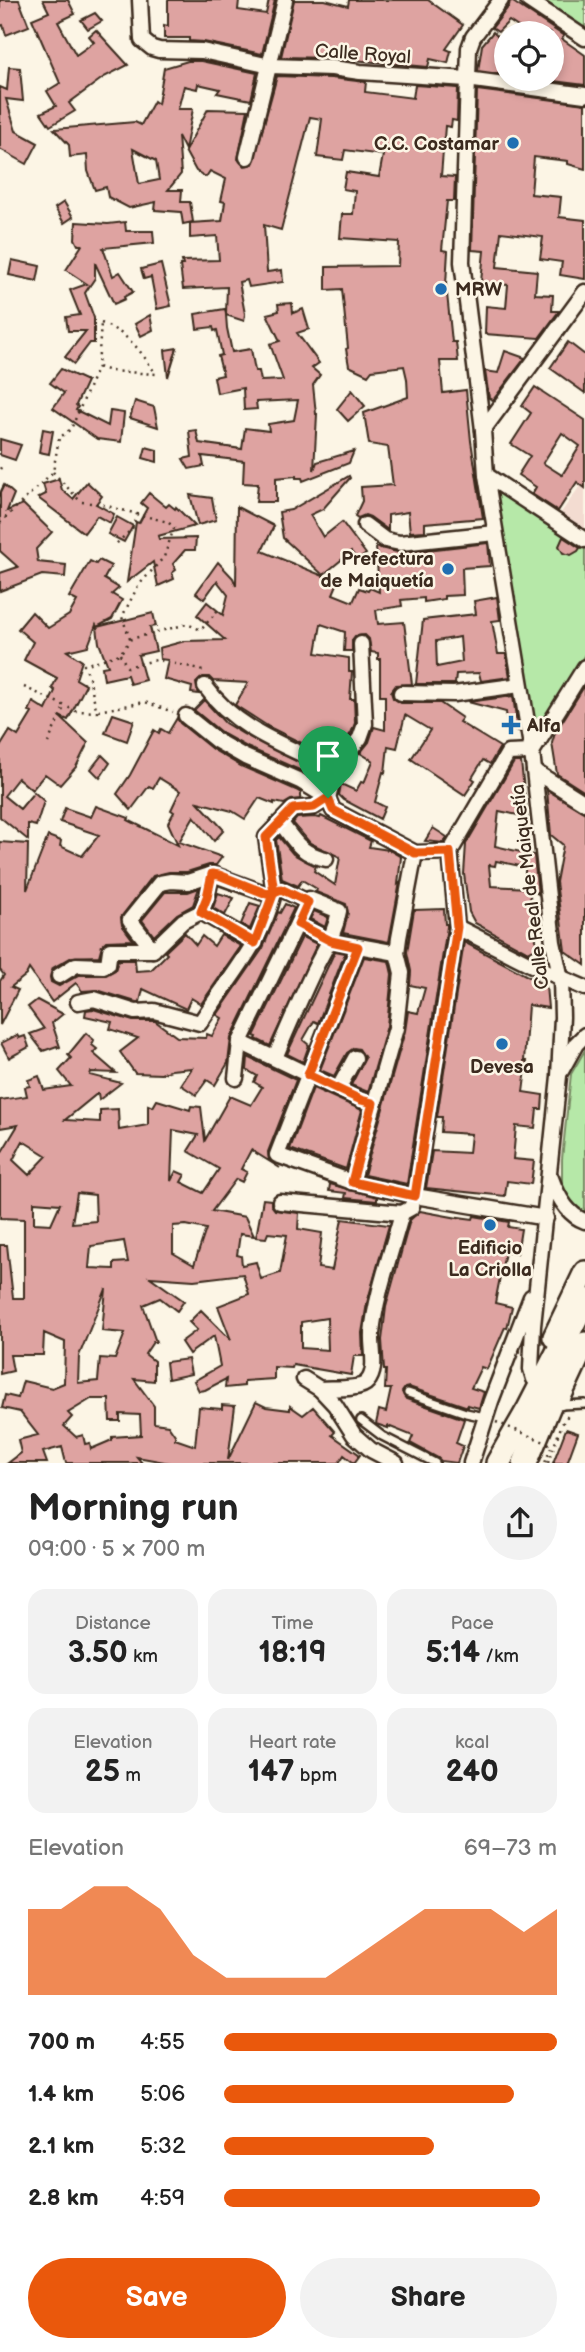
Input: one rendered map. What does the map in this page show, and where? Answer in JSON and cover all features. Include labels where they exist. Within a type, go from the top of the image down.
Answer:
[{"type":"main road","points":[[498,1463],[585,1300]]},
{"type":"main road","points":[[526,1463],[585,1318]]},
{"type":"street","name":"Calle Royal","points":[[140,0],[142,40],[159,50],[202,51],[270,66],[467,79],[585,95]]},
{"type":"street","points":[[247,157],[285,0]]},
{"type":"street","name":"Calle Real de Maiquetía","points":[[501,0],[470,43],[462,262],[486,475],[532,752],[553,942],[561,978],[559,1076],[541,1273],[533,1326],[531,1369],[534,1380]]},
{"type":"street","points":[[528,0],[585,38]]},
{"type":"street","points":[[483,430],[585,292]]},
{"type":"street","points":[[486,475],[585,540]]},
{"type":"street","points":[[365,525],[385,540],[400,543],[495,533]]},
{"type":"street","points":[[360,644],[365,724],[360,738],[335,770],[328,798],[333,810],[415,853],[450,852]]},
{"type":"street","points":[[280,1202],[402,1213],[411,1208],[457,927],[450,852],[508,753],[532,752],[585,667]]},
{"type":"street","points":[[401,693],[454,694],[520,685]]},
{"type":"street","points":[[205,686],[217,704],[251,730],[335,770]]},
{"type":"street","points":[[186,716],[217,741],[245,757],[300,781],[314,792],[328,798]]},
{"type":"street","points":[[534,771],[585,803]]},
{"type":"street","points":[[78,1002],[94,999],[135,1012],[154,1011],[200,1023],[255,943],[274,892],[266,837],[293,809],[314,807],[328,798]]},
{"type":"street","points":[[281,823],[302,850],[313,857],[326,859]]},
{"type":"street","points":[[352,1182],[396,1028],[402,973],[397,953],[415,853]]},
{"type":"street","points":[[59,976],[76,965],[108,964],[110,950],[153,950],[183,921],[201,912],[212,874]]},
{"type":"street","points":[[153,950],[130,919],[160,883],[188,882],[212,874],[267,894],[281,889],[308,902]]},
{"type":"street","points":[[236,1078],[240,1042],[309,899],[339,911],[337,926],[314,969],[275,1058]]},
{"type":"street","points":[[201,912],[255,943]]},
{"type":"street","points":[[298,924],[331,941],[397,953]]},
{"type":"street","points":[[457,927],[585,988]]},
{"type":"street","points":[[358,947],[277,1155],[352,1182],[415,1196],[546,1218]]},
{"type":"street","points":[[559,1076],[576,1044],[585,1035]]},
{"type":"street","points":[[240,1042],[361,1100],[373,1103]]},
{"type":"street","points":[[338,1089],[355,1058]]},
{"type":"street","points":[[550,1175],[555,1189],[571,1214],[585,1221]]},
{"type":"street","points":[[320,1389],[362,1387],[369,1381],[373,1368],[372,1334],[402,1213]]},
{"type":"street","points":[[529,1409],[534,1380],[585,1272]]},
{"type":"street","points":[[471,1463],[491,1420],[541,1273]]},
{"type":"street","points":[[526,1463],[565,1405],[583,1354]]},
{"type":"street","points":[[304,1379],[320,1389],[335,1405],[354,1435],[371,1450],[396,1463]]},
{"type":"lane","points":[[408,1393],[491,1420]]},
{"type":"lane","points":[[565,1405],[585,1404]]},
{"type":"lane","points":[[361,1420],[382,1436],[435,1463]]},
{"type":"path","points":[[0,523],[53,472],[59,438],[71,429],[98,367],[102,323],[118,330],[140,349],[156,374],[110,371],[98,367]]},
{"type":"path","points":[[0,469],[3,464]]},
{"type":"path","points":[[53,472],[81,502],[100,504],[168,522],[174,528],[164,557],[138,586],[122,617],[131,639]]},
{"type":"path","points":[[115,545],[132,529],[137,514]]},
{"type":"path","points":[[97,712],[84,665],[120,654],[131,639],[187,624],[201,630],[217,611]]},
{"type":"path","points":[[120,654],[127,667],[156,660],[201,669]]},
{"type":"path","points":[[24,687],[76,711],[97,712],[145,702],[186,716]]},
{"type":"path","points":[[48,743],[64,706]]},
{"type":"path","points":[[547,1463],[562,1424],[565,1405]]},
{"type":"path","points":[[491,1420],[552,1445],[547,1463]]},
{"type":"shaded area","points":[[585,479],[585,534],[558,517]]},
{"type":"green space","points":[[538,0],[585,0],[585,31]]},
{"type":"green space","points":[[496,491],[585,548],[585,654],[536,738]]},
{"type":"green space","points":[[585,1050],[585,1214],[578,1212],[566,1195],[562,1185],[562,1159],[571,1074]]},
{"type":"building","points":[[0,0],[19,0],[29,26],[6,35],[3,25],[0,26]]},
{"type":"building","points":[[43,0],[68,0],[75,14],[58,22],[76,55],[94,42],[89,36],[96,30],[128,65],[104,77],[69,103],[75,111],[50,126],[41,113],[56,106],[47,91],[60,83],[32,19],[49,12]]},
{"type":"building","points":[[168,0],[239,0],[238,10],[266,14],[269,0],[275,0],[262,54],[189,41],[189,38],[164,38],[164,25],[168,26]]},
{"type":"building","points":[[294,0],[325,0],[348,6],[349,0],[428,0],[463,25],[446,49],[451,51],[448,63],[430,59],[428,67],[332,58],[281,57]]},
{"type":"building","points":[[510,0],[542,21],[497,21],[509,6]]},
{"type":"building","points":[[95,13],[102,21],[88,29],[81,20]]},
{"type":"building","points":[[493,32],[494,73],[478,71],[482,45]]},
{"type":"building","points":[[564,40],[585,55],[585,85],[564,82]]},
{"type":"building","points":[[188,61],[201,61],[257,73],[251,100],[217,93],[220,89],[198,84],[197,89],[184,86],[178,109],[193,109],[185,150],[178,136],[181,174],[168,190],[182,190],[181,202],[190,202],[193,222],[183,224],[181,212],[155,210],[156,202],[129,208],[108,197],[106,187],[95,190],[88,171],[87,155],[70,157],[69,145],[54,129],[135,122],[141,125],[154,101],[158,104],[164,68]],"holes":[[[133,149],[156,161],[159,180],[139,184]]]},
{"type":"building","points":[[9,67],[20,68],[23,101],[6,99],[16,131],[38,143],[27,164],[0,149],[0,87],[7,90]]},
{"type":"building","points":[[277,76],[366,82],[365,92],[413,98],[415,85],[458,88],[457,121],[452,120],[451,127],[445,126],[441,176],[455,177],[454,201],[447,201],[442,250],[448,251],[446,284],[452,342],[456,342],[458,361],[440,361],[443,393],[466,390],[483,518],[425,523],[425,531],[410,532],[408,512],[388,515],[388,530],[370,517],[355,516],[362,501],[361,487],[393,485],[388,447],[369,444],[364,413],[408,397],[407,379],[404,366],[372,370],[368,375],[349,366],[342,289],[326,290],[326,267],[398,266],[399,242],[340,238],[342,214],[353,214],[355,191],[343,189],[346,172],[379,177],[383,155],[345,150],[343,160],[317,157],[322,119],[310,117],[281,230],[264,225],[267,272],[282,270],[283,282],[249,287],[247,280],[239,282],[244,321],[226,315],[227,328],[232,352],[251,349],[255,371],[259,371],[261,381],[283,380],[270,344],[280,341],[267,314],[279,311],[278,304],[292,303],[293,313],[303,309],[309,329],[297,333],[319,363],[312,368],[320,375],[313,385],[317,414],[314,470],[317,462],[354,451],[349,463],[303,481],[296,476],[276,478],[276,502],[256,502],[258,484],[243,483],[244,461],[202,456],[204,466],[189,469],[183,459],[192,457],[189,431],[196,430],[199,443],[242,449],[245,428],[269,431],[268,424],[294,420],[298,400],[256,402],[257,409],[244,410],[243,388],[217,393],[214,377],[223,375],[218,356],[222,355],[217,330],[214,331],[213,327],[197,329],[195,314],[225,309],[226,313],[227,287],[183,289],[180,265],[183,265],[182,261],[219,260],[217,236],[190,238],[190,223],[222,221],[225,202],[221,201],[226,179],[210,171],[206,177],[196,171],[185,151],[208,109],[248,110],[238,159],[244,166],[253,164]]},
{"type":"building","points":[[477,90],[585,104],[585,169],[568,164],[568,161],[534,157],[531,194],[561,197],[559,217],[585,220],[585,279],[560,275],[562,262],[540,259],[543,237],[501,232],[497,267],[537,271],[535,294],[553,295],[552,311],[559,311],[539,338],[485,334],[486,306],[506,308],[508,285],[481,282],[484,251],[472,250]]},
{"type":"building","points":[[64,202],[73,217],[64,223],[55,208]]},
{"type":"building","points":[[76,222],[125,222],[126,231],[153,231],[154,243],[103,248],[113,276],[120,272],[133,292],[114,304],[95,263],[95,278],[85,293],[94,318],[94,343],[90,343],[74,364],[65,357],[86,331],[68,331],[66,317],[80,315],[70,290],[87,284],[66,270],[82,245],[78,245],[75,239]]},
{"type":"building","points":[[12,260],[40,266],[37,281],[9,275]]},
{"type":"building","points":[[161,264],[171,306],[157,309],[151,277],[144,279],[141,269]]},
{"type":"building","points":[[150,315],[153,330],[141,336],[135,324]]},
{"type":"building","points":[[568,342],[585,355],[585,393],[550,368]]},
{"type":"building","points":[[177,348],[168,377],[165,350]]},
{"type":"building","points":[[505,351],[525,358],[493,400],[489,398],[485,371],[498,373]]},
{"type":"building","points":[[61,369],[87,381],[76,410],[108,426],[110,411],[124,413],[121,442],[97,439],[53,408],[64,393],[50,383]]},
{"type":"building","points":[[535,387],[585,420],[585,488],[577,482],[558,511],[532,494],[536,487],[518,475],[530,456],[511,444],[531,413],[522,406]],"holes":[[[562,433],[580,446],[562,475],[543,463]]]},
{"type":"building","points":[[352,390],[365,406],[348,421],[337,409]]},
{"type":"building","points":[[135,401],[154,407],[158,427],[130,418]]},
{"type":"building","points":[[43,429],[53,431],[49,454],[39,452]]},
{"type":"building","points":[[0,439],[21,445],[15,460],[0,455]]},
{"type":"building","points":[[146,447],[157,450],[157,462],[143,458]]},
{"type":"building","points":[[349,476],[323,509],[310,515],[323,537],[342,522],[366,554],[358,560],[351,552],[323,575],[283,538],[279,512],[291,510]]},
{"type":"building","points":[[59,479],[62,490],[73,499],[87,482],[102,496],[96,504],[114,514],[110,523],[97,516],[84,533],[38,498],[46,494],[43,484]]},
{"type":"building","points":[[4,485],[14,494],[7,511],[23,504],[52,532],[36,549],[38,562],[66,565],[65,577],[42,575],[0,591],[0,573],[18,567],[0,551],[0,493]]},
{"type":"building","points":[[149,493],[166,507],[169,504],[175,509],[176,507],[195,526],[158,536],[159,539],[196,538],[195,550],[185,550],[173,564],[176,570],[172,573],[174,579],[158,586],[153,562],[127,582],[136,522],[139,523],[147,508],[141,503]]},
{"type":"building","points":[[190,495],[212,498],[216,520],[198,525]]},
{"type":"building","points":[[237,507],[274,526],[262,551],[338,582],[333,594],[353,602],[359,588],[368,591],[370,588],[379,592],[376,547],[401,553],[488,543],[490,566],[462,568],[463,595],[444,596],[444,599],[424,602],[424,598],[401,600],[402,606],[376,610],[378,624],[404,622],[412,684],[396,685],[391,692],[393,698],[401,703],[440,703],[462,718],[459,722],[500,747],[490,764],[483,760],[465,795],[411,759],[430,730],[405,715],[397,748],[388,746],[385,773],[383,772],[375,802],[385,807],[380,819],[339,795],[341,784],[356,791],[361,782],[364,783],[373,761],[360,753],[369,742],[374,727],[385,730],[385,696],[380,696],[380,659],[378,653],[371,652],[369,639],[365,635],[355,636],[352,640],[352,651],[344,651],[345,632],[321,624],[316,653],[349,658],[349,672],[352,672],[350,699],[354,699],[355,723],[351,733],[332,758],[269,727],[235,705],[248,683],[213,681],[209,677],[203,677],[196,683],[199,694],[191,693],[192,687],[164,679],[168,660],[160,659],[159,648],[185,641],[225,640],[197,615],[207,602],[223,615],[228,595],[217,581],[204,599],[196,593],[218,562],[233,578],[236,586]]},
{"type":"building","points":[[117,517],[133,526],[124,542],[108,534]]},
{"type":"building","points":[[563,537],[580,548],[578,551],[571,555],[563,553],[559,546]]},
{"type":"building","points":[[99,560],[111,566],[104,579],[119,588],[112,594],[122,600],[112,619],[97,627],[96,625],[88,646],[67,651],[82,661],[76,679],[86,685],[68,720],[59,716],[88,743],[76,767],[60,785],[45,774],[32,790],[18,778],[4,796],[20,809],[34,792],[44,801],[36,826],[28,824],[28,840],[0,817],[0,747],[10,731],[18,736],[32,713],[29,711],[33,702],[46,710],[55,691],[52,688],[57,678],[24,660],[33,642],[18,629],[32,612],[48,628],[69,615],[77,601],[69,597],[90,561],[96,564]]},
{"type":"building","points":[[497,597],[500,620],[492,621],[498,654],[506,654],[510,677],[481,681],[479,673],[456,674],[455,684],[416,684],[423,620],[476,614],[474,601]],"holes":[[[460,637],[462,662],[437,667],[436,641]]]},
{"type":"building","points":[[153,613],[156,626],[150,627],[156,651],[138,655],[145,680],[130,684],[127,675],[104,680],[102,667],[108,666],[99,643],[97,627]]},
{"type":"building","points":[[585,685],[585,792],[557,774],[552,743],[555,733]]},
{"type":"building","points":[[513,696],[518,731],[508,731],[506,712],[468,702]]},
{"type":"building","points":[[204,700],[225,723],[324,775],[322,783],[222,733],[194,710]]},
{"type":"building","points":[[113,714],[134,721],[127,741],[105,733]]},
{"type":"building","points":[[177,718],[212,749],[241,766],[296,790],[301,793],[300,799],[274,804],[259,798],[245,819],[232,811],[198,802],[224,830],[214,841],[194,816],[179,842],[222,857],[216,865],[153,876],[121,917],[122,925],[133,940],[106,941],[99,956],[72,957],[53,968],[51,982],[59,986],[79,975],[106,975],[115,970],[118,960],[135,960],[136,971],[151,970],[185,933],[196,945],[202,936],[214,946],[221,935],[241,946],[201,1004],[191,998],[186,1009],[143,989],[140,1002],[136,1002],[97,990],[82,991],[76,983],[52,1002],[29,969],[26,975],[11,987],[18,990],[0,1025],[0,981],[4,975],[0,970],[0,842],[28,844],[27,890],[48,836],[61,841],[60,846],[82,856],[99,835],[60,822],[65,808],[91,817],[96,806],[129,818],[128,820],[178,845],[168,823],[180,791],[159,778],[153,788],[149,786],[131,810],[117,794],[154,730],[159,733],[161,729],[168,733]]},
{"type":"building","points":[[102,755],[110,763],[100,778],[91,769]]},
{"type":"building","points":[[514,762],[521,762],[527,817],[499,811],[495,846],[534,855],[538,894],[525,885],[525,867],[496,861],[495,866],[489,865],[491,886],[529,888],[537,947],[528,952],[475,923],[469,912],[464,874],[466,844]]},
{"type":"building","points":[[547,790],[585,813],[585,965],[565,951],[556,882],[563,845],[551,835]]},
{"type":"building","points":[[321,816],[371,841],[369,847],[389,850],[401,857],[398,884],[400,882],[389,942],[343,933],[348,913],[346,904],[316,892],[317,889],[302,880],[298,886],[282,879],[276,840],[279,837],[293,854],[316,866],[314,871],[335,885],[340,857],[310,843],[293,823],[297,818]]},
{"type":"building","points":[[433,828],[447,837],[444,843],[425,841]]},
{"type":"building","points":[[199,888],[193,905],[177,914],[154,936],[142,920],[165,892],[188,892]]},
{"type":"building","points":[[218,893],[234,898],[225,915],[213,908]]},
{"type":"building","points":[[250,903],[260,906],[250,929],[241,924]]},
{"type":"building","points":[[285,904],[294,908],[231,1038],[228,1063],[215,1085],[207,1080],[196,1095],[181,1085],[192,1068],[161,1074],[135,1073],[120,1052],[138,1038],[110,1029],[112,1022],[85,1016],[86,1010],[93,1009],[133,1021],[155,1021],[177,1037],[206,1038],[207,1034],[212,1036],[222,1018],[217,1015],[263,948],[278,912],[280,913]]},
{"type":"building","points":[[444,909],[447,927],[407,1184],[364,1175],[405,1031],[408,1011],[418,1013],[425,988],[410,985],[411,971],[407,952],[414,910]]},
{"type":"building","points":[[314,911],[328,917],[325,927],[310,919]]},
{"type":"building","points":[[302,937],[317,944],[270,1046],[254,1036]]},
{"type":"building","points":[[464,942],[546,986],[548,1008],[528,1005],[524,1061],[527,1061],[523,1092],[543,1095],[542,1109],[537,1109],[535,1128],[516,1126],[513,1159],[534,1161],[531,1184],[507,1181],[505,1196],[426,1188],[432,1151],[469,1153],[471,1134],[441,1132],[442,1117],[437,1117]]},
{"type":"building","points":[[335,951],[345,953],[318,1023],[314,1021],[303,1040],[309,1045],[303,1062],[287,1054]]},
{"type":"building","points":[[364,957],[389,961],[392,974],[387,1026],[368,1092],[351,1085],[365,1058],[359,1049],[354,1048],[347,1053],[334,1076],[320,1070]]},
{"type":"building","points":[[37,1000],[63,1014],[52,1023],[60,1047],[58,1048],[57,1046],[43,1051],[30,1034],[44,1029],[28,1007]]},
{"type":"building","points":[[86,1033],[94,1040],[92,1045],[97,1049],[93,1053],[116,1073],[91,1072],[90,1075],[121,1083],[99,1100],[98,1093],[65,1120],[100,1122],[100,1110],[118,1109],[119,1130],[148,1125],[148,1105],[153,1107],[157,1100],[190,1110],[191,1106],[201,1107],[205,1140],[230,1096],[251,1105],[262,1087],[254,1082],[257,1076],[247,1070],[248,1057],[296,1080],[268,1152],[269,1161],[280,1168],[251,1150],[241,1169],[247,1172],[242,1182],[236,1179],[212,1211],[245,1217],[254,1236],[240,1234],[237,1255],[241,1256],[242,1265],[256,1262],[261,1279],[280,1273],[287,1235],[268,1233],[266,1238],[256,1237],[263,1199],[271,1200],[275,1210],[299,1213],[298,1229],[322,1233],[318,1268],[332,1270],[342,1219],[389,1225],[367,1303],[362,1333],[363,1356],[354,1356],[351,1375],[293,1365],[292,1368],[274,1367],[274,1379],[244,1381],[244,1386],[225,1388],[226,1379],[199,1391],[194,1381],[220,1366],[214,1336],[189,1354],[181,1342],[197,1330],[189,1322],[201,1310],[231,1340],[218,1306],[249,1294],[243,1274],[194,1280],[150,1277],[184,1301],[177,1311],[160,1298],[143,1305],[156,1342],[153,1342],[145,1354],[154,1361],[154,1381],[134,1379],[154,1406],[154,1423],[168,1425],[175,1439],[195,1446],[199,1407],[222,1409],[222,1405],[235,1406],[228,1460],[256,1402],[266,1407],[290,1410],[290,1406],[303,1415],[313,1407],[335,1432],[332,1435],[360,1455],[354,1463],[344,1455],[339,1463],[170,1463],[137,1457],[142,1463],[66,1463],[62,1447],[43,1452],[47,1463],[8,1463],[21,1453],[18,1440],[38,1435],[20,1412],[2,1408],[5,1395],[18,1398],[23,1381],[52,1388],[64,1383],[65,1342],[44,1333],[43,1355],[10,1355],[13,1371],[0,1374],[0,1245],[7,1245],[13,1298],[24,1298],[24,1219],[0,1218],[0,1155],[18,1125],[0,1128],[0,1100],[27,1096],[25,1087],[30,1086],[28,1080],[39,1076],[44,1090],[71,1086],[59,1071],[71,1058],[68,1055]],"holes":[[[173,1130],[198,1135],[188,1151],[219,1169],[203,1193],[181,1182],[185,1175],[176,1171],[171,1181]],[[23,1141],[47,1156],[29,1175],[13,1160]],[[77,1193],[95,1195],[96,1221],[72,1223]],[[34,1202],[60,1204],[51,1224],[34,1223]],[[186,1225],[206,1229],[194,1265],[173,1253],[173,1226]],[[124,1241],[128,1262],[114,1263],[114,1269],[89,1268],[91,1246]],[[106,1289],[102,1331],[125,1333],[115,1359],[100,1358],[98,1381],[78,1383],[79,1356]],[[327,1318],[328,1350],[301,1348],[301,1322]],[[91,1399],[109,1399],[110,1421],[120,1421],[120,1414],[140,1415],[141,1435],[112,1437],[112,1440],[91,1449],[90,1443],[85,1444],[83,1435],[76,1437],[64,1426],[72,1417],[68,1413]]]},
{"type":"building","points":[[17,1035],[19,1038],[25,1036],[29,1047],[9,1058],[1,1043]]},
{"type":"building","points":[[313,1088],[362,1110],[346,1169],[290,1149]]},
{"type":"building","points":[[330,1184],[377,1197],[377,1201],[345,1198],[346,1193],[329,1191]]},
{"type":"building","points":[[420,1211],[458,1218],[473,1219],[474,1216],[509,1222],[508,1227],[521,1229],[517,1254],[505,1252],[495,1303],[512,1307],[507,1328],[505,1327],[487,1369],[481,1367],[471,1388],[484,1392],[479,1408],[468,1407],[409,1387],[402,1392],[406,1399],[464,1419],[456,1443],[463,1446],[457,1463],[441,1461],[410,1443],[413,1436],[376,1424],[379,1410],[386,1412],[391,1389],[385,1389],[386,1370],[382,1340],[386,1307],[410,1220]]},
{"type":"building","points":[[188,1359],[191,1374],[168,1379],[166,1362]]},
{"type":"building","points":[[566,1429],[578,1433],[567,1463],[553,1463]]},
{"type":"place","name":"C.C. Costamar","points":[[513,143]]},
{"type":"place","name":"MRW","points":[[441,289]]},
{"type":"place","name":"Prefectura de Maiquetía","points":[[448,569]]},
{"type":"place","name":"Alfa","points":[[511,725]]},
{"type":"place","name":"Devesa","points":[[502,1044]]},
{"type":"place","name":"Edificio La Criolla","points":[[490,1225]]},
{"type":"route","points":[[328,798],[314,807],[293,809],[266,837],[271,887],[274,892],[267,894],[212,874],[201,912],[255,943],[274,892],[281,889],[308,902],[298,924],[331,941],[358,947],[308,1075],[373,1103],[352,1182],[415,1196],[457,927],[450,852],[415,853],[333,810],[328,798]]}]
